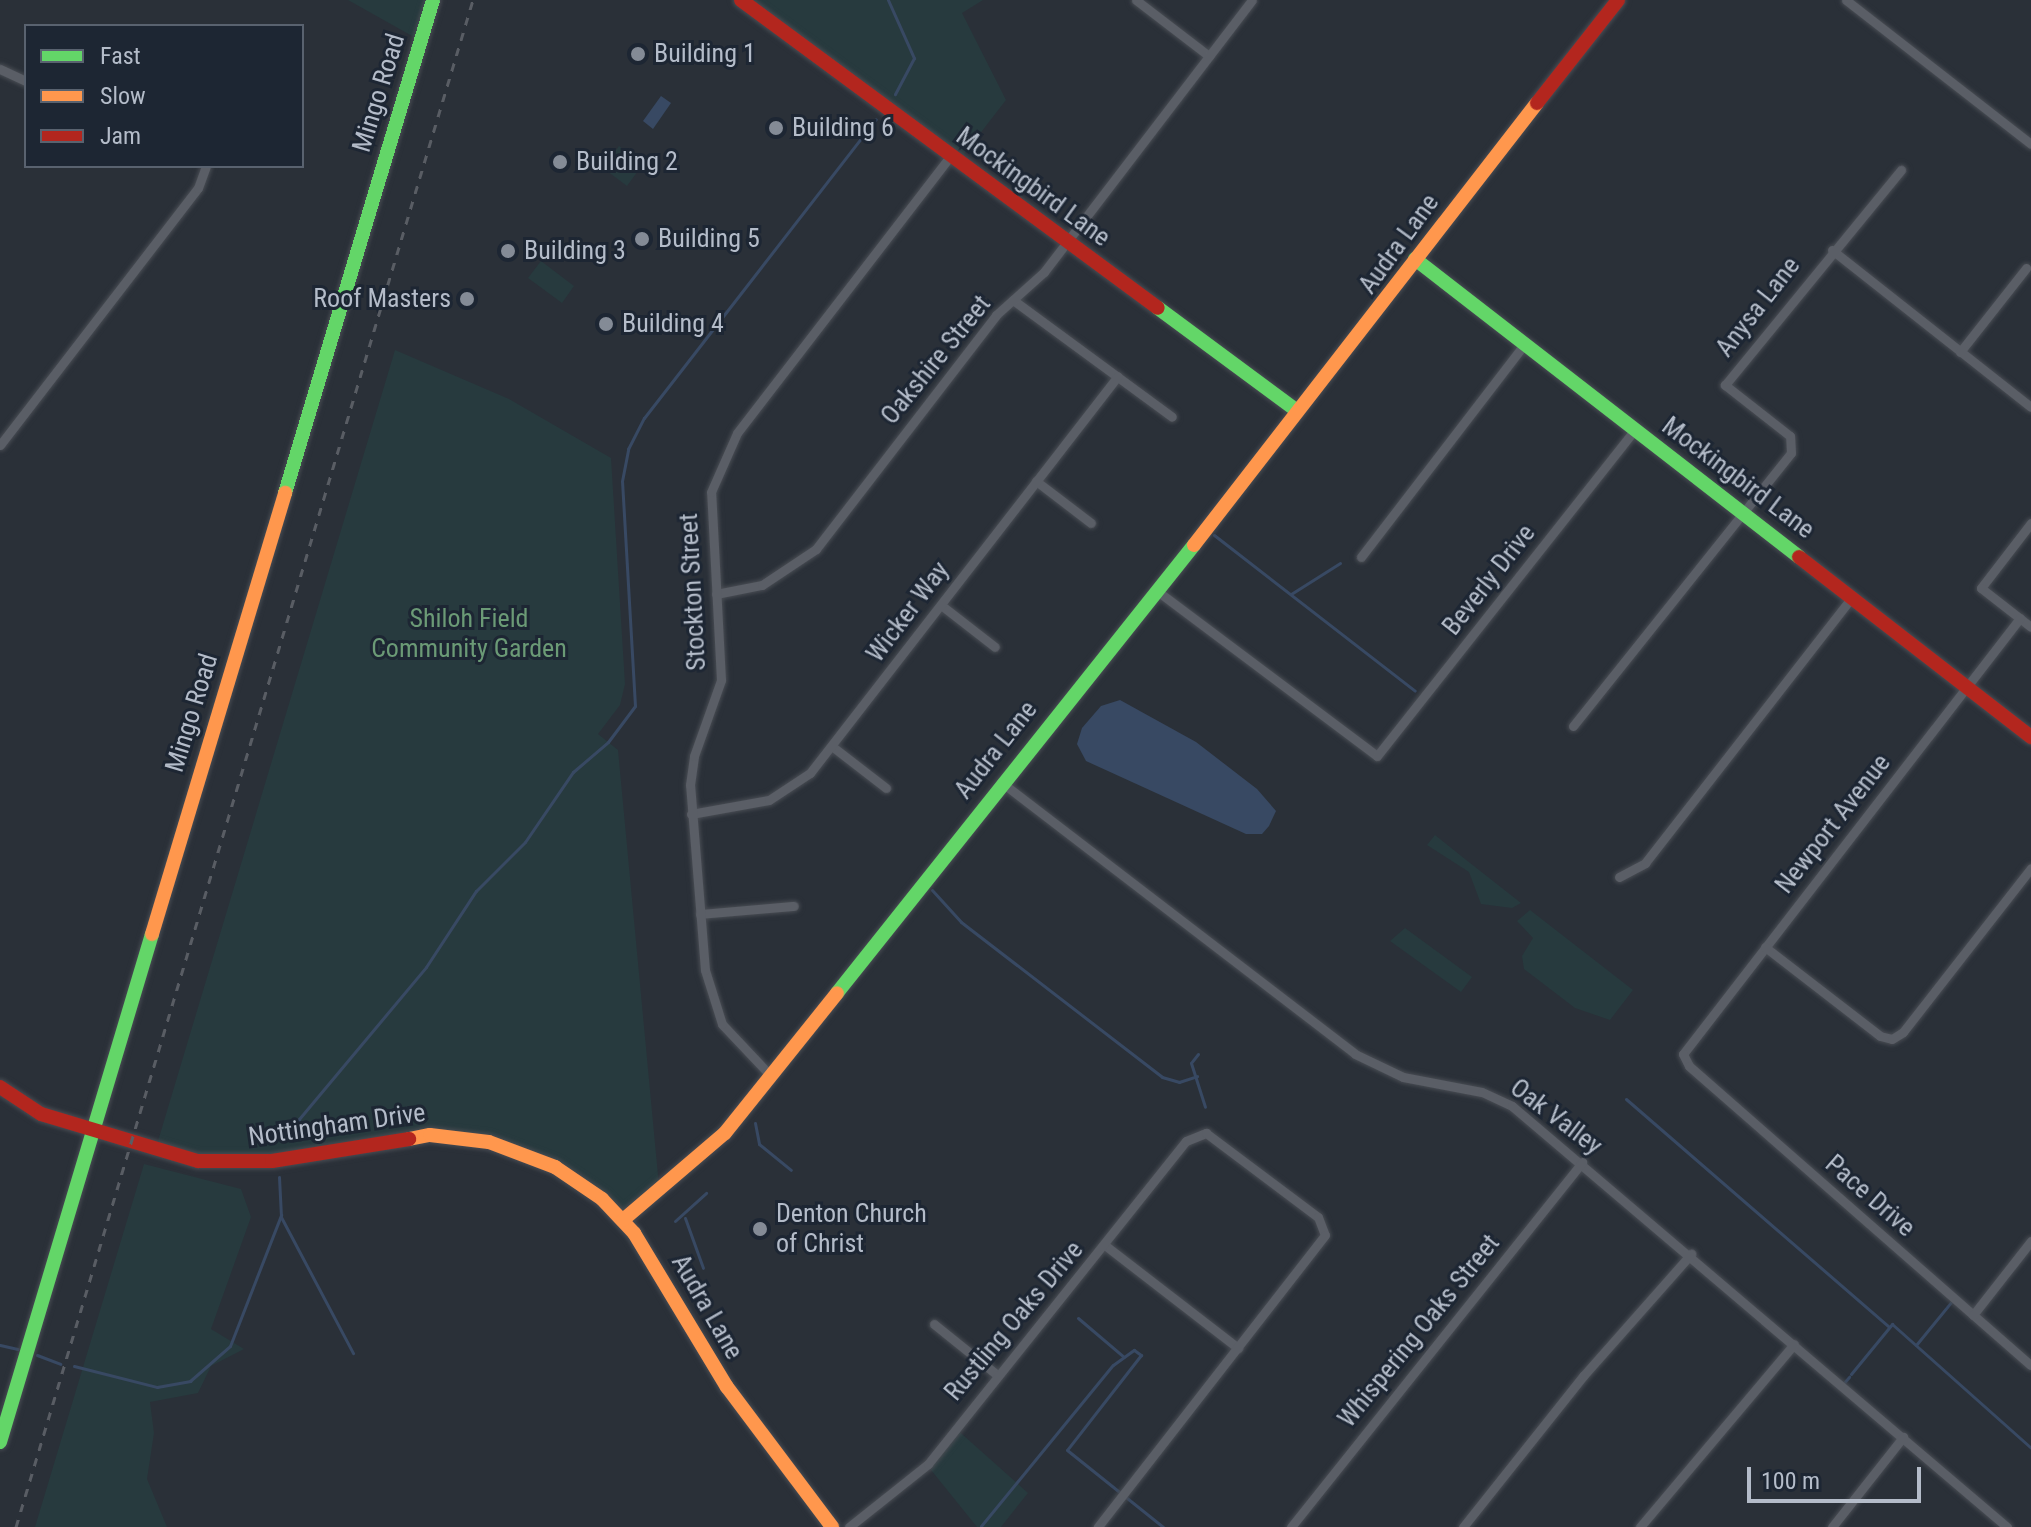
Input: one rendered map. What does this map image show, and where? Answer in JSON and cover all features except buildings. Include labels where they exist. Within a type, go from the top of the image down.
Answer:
[{"type":"street","name":"Mingo Road","points":[[0,1442],[433,0]]},
{"type":"street","name":"Mockingbird Lane","points":[[741,0],[1297,411]]},
{"type":"street","points":[[1136,0],[1209,56]]},
{"type":"street","name":"Oakshire Street","points":[[716,594],[762,585],[813,553],[1013,300],[1067,241],[1252,0]]},
{"type":"street","name":"Audra Lane","points":[[832,1527],[727,1387],[623,1220],[718,1141],[1297,411],[1367,328],[1415,259],[1618,0]]},
{"type":"street","points":[[1846,0],[2031,144]]},
{"type":"street","points":[[0,69],[24,80]]},
{"type":"street","name":"Stockton Street","points":[[770,1075],[741,1049],[716,1014],[706,981],[691,814],[692,765],[721,680],[708,513],[725,452],[950,156]]},
{"type":"street","points":[[0,445],[198,188],[205,168]]},
{"type":"street","name":"Anysa Lane","points":[[1573,726],[1745,512],[1793,444],[1725,385],[1832,250],[1901,170]]},
{"type":"street","points":[[1832,250],[2031,407]]},
{"type":"street","name":"Mockingbird Lane","points":[[1415,259],[1523,346],[1745,512],[2031,737]]},
{"type":"street","points":[[1960,352],[2026,268]]},
{"type":"street","points":[[1013,300],[1172,417]]},
{"type":"street","points":[[1361,557],[1523,346]]},
{"type":"street","name":"Wicker Way","points":[[691,814],[779,795],[810,773],[1118,376]]},
{"type":"street","name":"Beverly Drive","points":[[1156,590],[1377,756],[1635,429]]},
{"type":"street","points":[[1036,481],[1091,523]]},
{"type":"street","points":[[2031,523],[1981,588],[2031,627]]},
{"type":"street","points":[[1619,877],[1645,863],[1853,596]]},
{"type":"street","points":[[941,605],[995,647]]},
{"type":"street","name":"Newport Avenue","points":[[1683,1058],[1688,1045],[2020,618]]},
{"type":"street","points":[[833,747],[886,788]]},
{"type":"street","name":"Oak Valley","points":[[1001,782],[1355,1054],[1416,1080],[1492,1096],[1582,1162],[2007,1527]]},
{"type":"street","points":[[1765,947],[1880,1036],[1892,1039],[1903,1032],[2031,868]]},
{"type":"street","points":[[700,914],[794,906]]},
{"type":"street","name":"Pace Drive","points":[[1683,1058],[2031,1365]]},
{"type":"street","name":"Nottingham Drive","points":[[0,1087],[41,1114],[185,1159],[249,1163],[399,1136],[474,1139],[555,1167],[623,1220]]},
{"type":"street","name":"Rustling Oaks Drive","points":[[849,1527],[928,1464],[996,1374],[1106,1246],[1186,1141],[1201,1133],[1214,1137],[1318,1217],[1326,1230],[1238,1348]]},
{"type":"street","name":"Whispering Oaks Street","points":[[1291,1527],[1582,1162]]},
{"type":"street","points":[[1973,1315],[2031,1241]]},
{"type":"street","points":[[1098,1527],[1238,1348],[1106,1246]]},
{"type":"street","points":[[1463,1527],[1584,1375],[1691,1254]]},
{"type":"street","points":[[934,1324],[996,1374]]},
{"type":"street","points":[[1640,1527],[1794,1344]]},
{"type":"street","points":[[1832,1527],[1903,1437]]},
{"type":"green space","points":[[348,0],[432,0],[421,41]]},
{"type":"green space","points":[[741,0],[983,0],[962,13],[1006,100],[958,162]]},
{"type":"green space","points":[[619,146],[643,164],[627,186],[603,168]]},
{"type":"green space","points":[[541,261],[574,286],[562,303],[528,278]]},
{"type":"green space","name":"Shiloh Field Community Garden","points":[[395,350],[509,399],[611,458],[625,684],[620,705],[598,734],[618,750],[659,1186],[623,1220],[555,1167],[445,1135],[272,1161],[155,1151]]},
{"type":"green space","points":[[1435,835],[1521,903],[1512,908],[1481,904],[1469,872],[1427,845]]},
{"type":"green space","points":[[1530,910],[1633,990],[1610,1020],[1575,1008],[1524,969],[1522,956],[1533,938],[1517,921]]},
{"type":"green space","points":[[1405,928],[1472,977],[1461,992],[1390,941]]},
{"type":"green space","points":[[144,1164],[241,1189],[251,1217],[211,1329],[244,1349],[211,1366],[198,1393],[150,1402],[154,1433],[147,1479],[167,1527],[35,1527]]},
{"type":"green space","points":[[954,1427],[1028,1493],[1001,1527],[977,1527],[927,1465]]},
{"type":"water","points":[[661,96],[671,103],[653,129],[643,121]]},
{"type":"water","points":[[1120,700],[1196,742],[1257,789],[1276,811],[1262,834],[1246,834],[1086,761],[1077,744],[1082,728],[1101,706]]},
{"type":"waterway","points":[[888,0],[914,58],[895,94]]},
{"type":"waterway","points":[[290,1137],[299,1119],[426,967],[476,891],[525,842],[573,772],[608,742],[635,706],[622,481],[628,449],[644,418],[876,119]]},
{"type":"waterway","points":[[1214,535],[1415,691]]},
{"type":"waterway","points":[[1291,594],[1340,563]]},
{"type":"waterway","points":[[932,890],[961,922],[1162,1077],[1179,1082],[1197,1076]]},
{"type":"waterway","points":[[1198,1054],[1191,1063],[1205,1107]]},
{"type":"waterway","points":[[1626,1099],[1889,1327]]},
{"type":"waterway","points":[[755,1123],[759,1144],[791,1170]]},
{"type":"waterway","points":[[279,1177],[281,1217],[353,1353]]},
{"type":"waterway","points":[[675,1221],[706,1193]]},
{"type":"waterway","points":[[74,1366],[157,1387],[190,1381],[230,1346],[281,1215]]},
{"type":"waterway","points":[[685,1218],[703,1268]]},
{"type":"waterway","points":[[1916,1345],[1952,1301]]},
{"type":"waterway","points":[[1078,1318],[1124,1357]]},
{"type":"waterway","points":[[1851,1374],[1892,1324],[2031,1448]]},
{"type":"waterway","points":[[0,1345],[18,1349]]},
{"type":"waterway","points":[[981,1526],[1113,1365],[1134,1350],[1141,1355],[1067,1450],[1163,1527]]},
{"type":"waterway","points":[[37,1355],[60,1364]]},
{"type":"waterway","points":[[1842,1385],[1849,1377]]},
{"type":"railway","points":[[16,1527],[473,0]]},
{"type":"traffic: fast","points":[[285,493],[433,0]]},
{"type":"traffic: fast","points":[[1415,259],[1799,557]]},
{"type":"traffic: fast","points":[[1158,308],[1297,411]]},
{"type":"traffic: fast","points":[[837,993],[1194,545]]},
{"type":"traffic: fast","points":[[0,1442],[152,934]]},
{"type":"traffic: slow","points":[[1194,545],[1537,103]]},
{"type":"traffic: slow","points":[[152,934],[285,493]]},
{"type":"traffic: slow","points":[[623,1220],[725,1133],[837,993]]},
{"type":"traffic: slow","points":[[409,1139],[430,1135],[489,1142],[555,1167],[602,1199],[634,1233],[727,1387],[832,1527]]},
{"type":"traffic: jam","points":[[741,0],[1158,308]]},
{"type":"traffic: jam","points":[[1537,103],[1618,0]]},
{"type":"traffic: jam","points":[[1799,557],[2031,737]]},
{"type":"traffic: jam","points":[[0,1087],[41,1114],[198,1161],[272,1161],[409,1139]]},
{"type":"place","name":"Building 1","points":[[638,54]]},
{"type":"place","name":"Building 6","points":[[776,128]]},
{"type":"place","name":"Building 2","points":[[560,162]]},
{"type":"place","name":"Building 5","points":[[642,239]]},
{"type":"place","name":"Building 3","points":[[508,251]]},
{"type":"place","name":"Roof Masters","points":[[467,299]]},
{"type":"place","name":"Building 4","points":[[606,324]]},
{"type":"place","name":"Denton Church of Christ","points":[[760,1229]]}]
